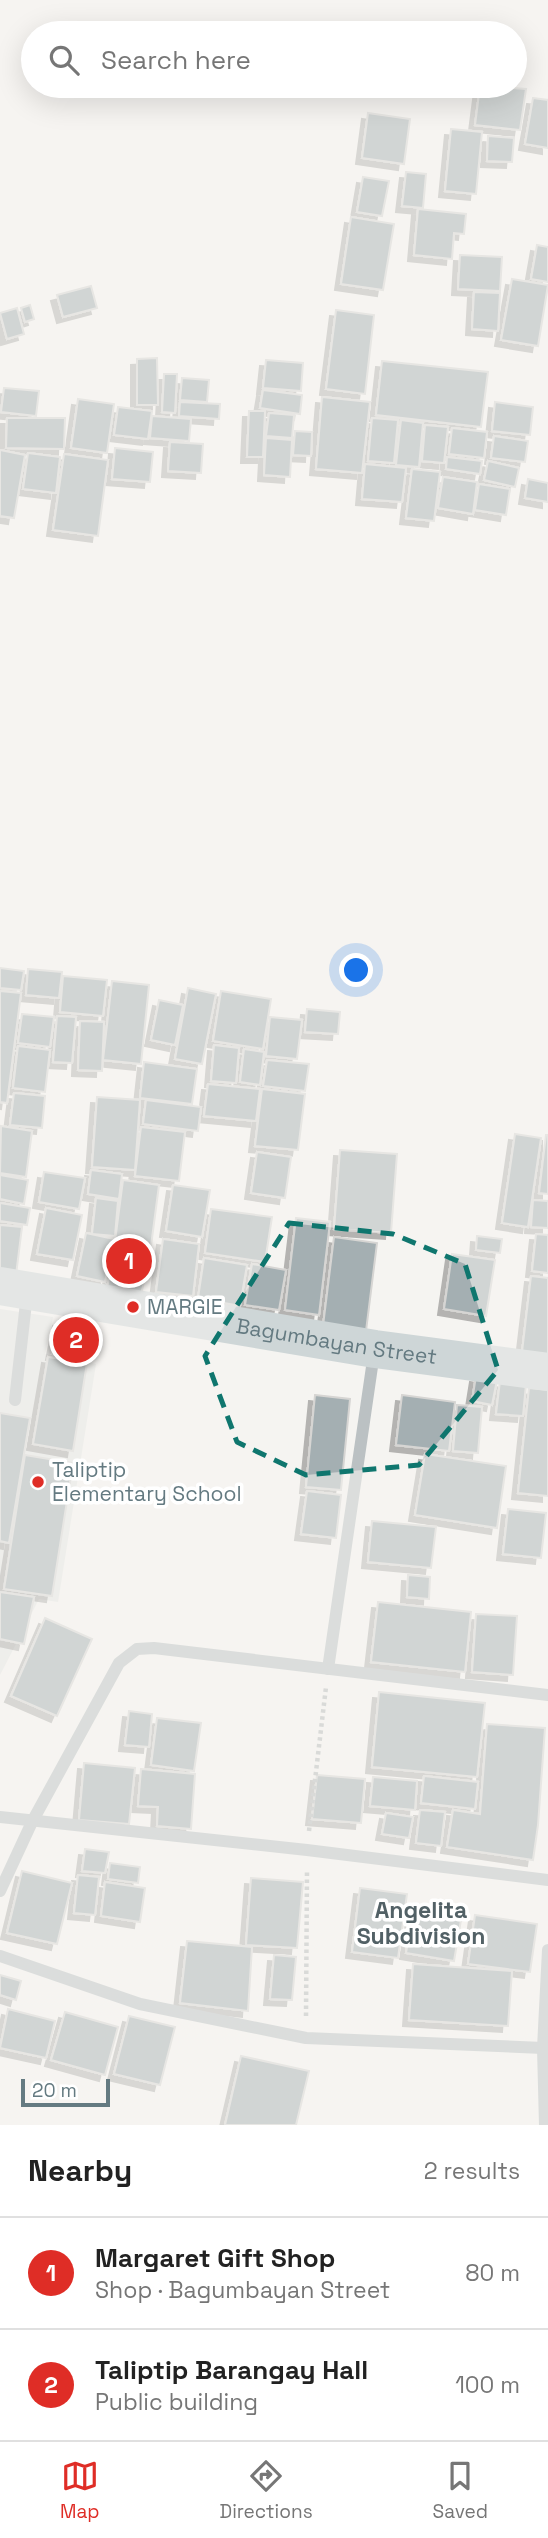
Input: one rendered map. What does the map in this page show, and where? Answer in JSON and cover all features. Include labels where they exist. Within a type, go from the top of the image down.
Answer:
[{"type":"main road","name":"Bagumbayan Street","points":[[14,1288],[375,1349],[548,1372]]},
{"type":"street","points":[[14,1288],[15,1400]]},
{"type":"street","points":[[328,1670],[375,1349]]},
{"type":"street","points":[[0,1891],[32,1822],[119,1663],[137,1649],[154,1648],[548,1695]]},
{"type":"street","points":[[0,1817],[307,1850],[548,1880]]},
{"type":"street","points":[[545,2125],[544,2048],[548,1950]]},
{"type":"street","points":[[0,1956],[140,2004],[306,2038],[544,2048]]},
{"type":"highlighted area","points":[[289,1223],[393,1234],[465,1264],[498,1370],[419,1465],[306,1475],[237,1442],[205,1356]]},
{"type":"shaded area","name":"Taliptip Elementary School","points":[[0,1309],[53,1317],[45,1354],[96,1364],[58,1602],[39,1599],[0,1675]]},
{"type":"building","points":[[478,98],[525,98],[520,130],[475,125]]},
{"type":"building","points":[[533,98],[548,100],[548,148],[525,144]]},
{"type":"building","points":[[368,113],[410,119],[404,164],[362,158]]},
{"type":"building","points":[[451,129],[482,132],[476,194],[445,191]]},
{"type":"building","points":[[488,136],[514,138],[512,162],[487,161]]},
{"type":"building","points":[[406,172],[426,174],[423,208],[402,206]]},
{"type":"building","points":[[363,177],[389,181],[382,216],[357,212]]},
{"type":"building","points":[[418,209],[466,214],[464,234],[454,233],[452,259],[414,255]]},
{"type":"building","points":[[351,217],[394,224],[383,290],[341,284]]},
{"type":"building","points":[[537,245],[548,247],[548,282],[531,279]]},
{"type":"building","points":[[460,255],[502,257],[500,291],[458,289]]},
{"type":"building","points":[[512,279],[548,285],[538,346],[501,340]]},
{"type":"building","points":[[91,286],[97,308],[63,317],[57,295]]},
{"type":"building","points":[[474,292],[500,293],[498,331],[472,329]]},
{"type":"building","points":[[30,305],[34,319],[25,322],[21,308]]},
{"type":"building","points":[[17,308],[24,334],[7,339],[0,313]]},
{"type":"building","points":[[336,310],[374,315],[365,394],[326,389]]},
{"type":"building","points":[[157,358],[158,405],[137,405],[137,359]]},
{"type":"building","points":[[266,360],[303,363],[301,391],[263,388]]},
{"type":"building","points":[[382,361],[488,372],[481,427],[376,415]]},
{"type":"building","points":[[164,374],[177,374],[175,413],[162,412]]},
{"type":"building","points":[[182,378],[209,380],[207,402],[180,400]]},
{"type":"building","points":[[4,388],[39,391],[36,416],[1,412]]},
{"type":"building","points":[[263,390],[302,395],[300,414],[260,408]]},
{"type":"building","points":[[322,397],[370,402],[362,473],[316,469]]},
{"type":"building","points":[[78,399],[114,404],[107,453],[71,448]]},
{"type":"building","points":[[180,402],[220,404],[219,419],[179,416]]},
{"type":"building","points":[[495,402],[533,407],[530,435],[492,431]]},
{"type":"building","points":[[118,407],[152,411],[148,439],[114,435]]},
{"type":"building","points":[[249,411],[265,411],[263,457],[247,457]]},
{"type":"building","points":[[269,413],[294,415],[292,438],[266,436]]},
{"type":"building","points":[[152,416],[191,419],[189,441],[150,438]]},
{"type":"building","points":[[7,418],[65,418],[64,449],[6,448]]},
{"type":"building","points":[[372,418],[398,420],[394,463],[368,461]]},
{"type":"building","points":[[401,420],[423,423],[419,467],[396,465]]},
{"type":"building","points":[[425,425],[448,427],[444,463],[422,461]]},
{"type":"building","points":[[452,428],[487,432],[484,458],[449,454]]},
{"type":"building","points":[[295,431],[312,432],[311,456],[293,455]]},
{"type":"building","points":[[494,436],[528,441],[525,462],[491,458]]},
{"type":"building","points":[[266,438],[292,440],[290,477],[264,475]]},
{"type":"building","points":[[170,442],[203,444],[201,473],[168,471]]},
{"type":"building","points":[[115,448],[153,452],[150,482],[112,479]]},
{"type":"building","points":[[0,450],[25,455],[14,518],[0,516]]},
{"type":"building","points":[[28,453],[60,457],[56,493],[23,489]]},
{"type":"building","points":[[64,454],[108,460],[98,536],[53,530]]},
{"type":"building","points":[[447,457],[482,461],[480,474],[446,469]]},
{"type":"building","points":[[488,461],[519,468],[515,487],[484,480]]},
{"type":"building","points":[[365,464],[406,468],[402,502],[362,499]]},
{"type":"building","points":[[412,469],[440,472],[434,521],[406,518]]},
{"type":"building","points":[[443,477],[477,482],[473,514],[438,508]]},
{"type":"building","points":[[528,479],[548,483],[548,502],[525,498]]},
{"type":"building","points":[[479,484],[510,489],[506,515],[475,510]]},
{"type":"building","points":[[0,968],[24,971],[21,990],[0,988]]},
{"type":"building","points":[[28,969],[62,972],[59,998],[26,995]]},
{"type":"building","points":[[63,976],[107,980],[103,1016],[60,1012]]},
{"type":"building","points":[[112,981],[149,985],[141,1064],[103,1060]]},
{"type":"building","points":[[188,988],[216,994],[202,1064],[175,1059]]},
{"type":"building","points":[[0,991],[21,993],[7,1103],[0,1102]]},
{"type":"building","points":[[221,991],[271,999],[263,1049],[213,1041]]},
{"type":"building","points":[[159,1000],[183,1005],[175,1045],[151,1040]]},
{"type":"building","points":[[307,1009],[340,1012],[338,1034],[305,1032]]},
{"type":"building","points":[[22,1014],[54,1017],[50,1047],[18,1043]]},
{"type":"building","points":[[57,1016],[76,1017],[72,1063],[53,1062]]},
{"type":"building","points":[[270,1017],[302,1020],[297,1059],[266,1056]]},
{"type":"building","points":[[80,1021],[104,1022],[102,1071],[78,1070]]},
{"type":"building","points":[[214,1045],[239,1048],[236,1083],[211,1081]]},
{"type":"building","points":[[18,1046],[50,1050],[45,1092],[13,1088]]},
{"type":"building","points":[[244,1049],[264,1052],[260,1085],[240,1082]]},
{"type":"building","points":[[267,1060],[309,1064],[305,1091],[263,1086]]},
{"type":"building","points":[[144,1062],[197,1069],[192,1104],[140,1098]]},
{"type":"building","points":[[208,1084],[260,1089],[256,1121],[204,1116]]},
{"type":"building","points":[[262,1089],[305,1094],[298,1150],[255,1146]]},
{"type":"building","points":[[14,1093],[45,1096],[42,1128],[10,1125]]},
{"type":"building","points":[[97,1097],[140,1100],[135,1170],[92,1167]]},
{"type":"building","points":[[146,1100],[201,1107],[198,1131],[143,1124]]},
{"type":"building","points":[[1,1126],[32,1131],[26,1177],[0,1173]]},
{"type":"building","points":[[141,1127],[185,1132],[179,1181],[135,1176]]},
{"type":"building","points":[[515,1134],[541,1138],[528,1227],[502,1223]]},
{"type":"building","points":[[548,1135],[548,1194],[539,1193]]},
{"type":"building","points":[[340,1150],[397,1154],[391,1233],[334,1229]]},
{"type":"building","points":[[257,1152],[291,1157],[285,1198],[251,1193]]},
{"type":"building","points":[[91,1170],[122,1174],[119,1199],[88,1194]]},
{"type":"building","points":[[44,1172],[85,1178],[79,1209],[39,1202]]},
{"type":"building","points":[[0,1175],[28,1180],[24,1204],[0,1199]]},
{"type":"building","points":[[123,1180],[159,1185],[151,1246],[115,1241]]},
{"type":"building","points":[[173,1185],[210,1190],[202,1237],[166,1231]]},
{"type":"building","points":[[96,1198],[118,1201],[115,1236],[92,1234]]},
{"type":"building","points":[[533,1200],[548,1201],[548,1228],[531,1227]]},
{"type":"building","points":[[0,1203],[30,1208],[27,1225],[0,1221]]},
{"type":"building","points":[[46,1208],[82,1215],[73,1260],[37,1254]]},
{"type":"building","points":[[211,1209],[272,1217],[265,1262],[205,1253]]},
{"type":"building","points":[[296,1218],[330,1222],[319,1315],[285,1310]]},
{"type":"building","points":[[0,1225],[22,1227],[16,1275],[0,1273]]},
{"type":"building","points":[[86,1233],[114,1239],[105,1282],[77,1276]]},
{"type":"building","points":[[536,1234],[548,1235],[548,1273],[532,1271]]},
{"type":"building","points":[[477,1236],[502,1239],[500,1253],[476,1250]]},
{"type":"building","points":[[334,1237],[377,1243],[366,1331],[323,1326]]},
{"type":"building","points":[[163,1239],[199,1244],[193,1296],[156,1292]]},
{"type":"building","points":[[117,1244],[151,1252],[139,1303],[105,1296]]},
{"type":"building","points":[[452,1254],[495,1260],[486,1316],[444,1309]]},
{"type":"building","points":[[204,1258],[247,1265],[240,1306],[198,1298]]},
{"type":"building","points":[[252,1264],[286,1270],[279,1310],[245,1305]]},
{"type":"building","points":[[531,1276],[548,1278],[548,1355],[522,1352]]},
{"type":"building","points":[[59,1320],[93,1327],[85,1360],[52,1354]]},
{"type":"building","points":[[48,1357],[87,1363],[73,1451],[33,1444]]},
{"type":"building","points":[[476,1376],[497,1380],[492,1405],[472,1401]]},
{"type":"building","points":[[500,1381],[526,1384],[523,1416],[496,1414]]},
{"type":"building","points":[[529,1388],[548,1390],[548,1496],[518,1493]]},
{"type":"building","points":[[315,1395],[350,1399],[341,1490],[306,1487]]},
{"type":"building","points":[[402,1395],[455,1402],[449,1451],[396,1445]]},
{"type":"building","points":[[457,1405],[482,1407],[478,1453],[453,1451]]},
{"type":"building","points":[[0,1413],[30,1418],[9,1543],[0,1541]]},
{"type":"building","points":[[425,1454],[506,1466],[497,1528],[415,1515]]},
{"type":"building","points":[[25,1455],[73,1463],[52,1596],[4,1589]]},
{"type":"building","points":[[307,1491],[341,1495],[336,1538],[301,1534]]},
{"type":"building","points":[[508,1509],[546,1513],[541,1558],[503,1554]]},
{"type":"building","points":[[372,1521],[436,1527],[431,1568],[368,1562]]},
{"type":"building","points":[[408,1575],[430,1577],[429,1599],[407,1597]]},
{"type":"building","points":[[0,1592],[34,1597],[24,1644],[0,1639]]},
{"type":"building","points":[[378,1602],[471,1612],[465,1672],[371,1662]]},
{"type":"building","points":[[476,1614],[517,1616],[513,1675],[472,1672]]},
{"type":"building","points":[[45,1618],[92,1639],[57,1716],[11,1696]]},
{"type":"building","points":[[379,1692],[485,1703],[477,1777],[372,1767]]},
{"type":"building","points":[[129,1711],[152,1714],[149,1747],[125,1745]]},
{"type":"building","points":[[157,1718],[201,1723],[194,1771],[151,1765]]},
{"type":"building","points":[[487,1724],[545,1728],[533,1860],[447,1847],[453,1810],[480,1814]]},
{"type":"building","points":[[84,1763],[135,1768],[129,1824],[79,1820]]},
{"type":"building","points":[[141,1769],[195,1774],[191,1829],[157,1826],[158,1807],[138,1806]]},
{"type":"building","points":[[317,1775],[365,1779],[361,1823],[312,1819]]},
{"type":"building","points":[[424,1776],[478,1782],[475,1809],[421,1803]]},
{"type":"building","points":[[373,1777],[417,1781],[415,1810],[370,1806]]},
{"type":"building","points":[[420,1810],[445,1812],[441,1846],[416,1843]]},
{"type":"building","points":[[386,1813],[413,1817],[409,1838],[382,1834]]},
{"type":"building","points":[[85,1849],[109,1852],[105,1873],[82,1871]]},
{"type":"building","points":[[110,1863],[140,1867],[138,1883],[108,1879]]},
{"type":"building","points":[[22,1871],[72,1883],[57,1944],[7,1933]]},
{"type":"building","points":[[78,1875],[99,1877],[95,1915],[74,1913]]},
{"type":"building","points":[[251,1878],[303,1882],[297,1948],[246,1945]]},
{"type":"building","points":[[105,1882],[145,1888],[140,1922],[101,1916]]},
{"type":"building","points":[[360,1888],[407,1894],[398,1958],[352,1952]]},
{"type":"building","points":[[414,1906],[462,1914],[454,1961],[406,1953]]},
{"type":"building","points":[[475,1915],[537,1924],[530,1972],[468,1964]]},
{"type":"building","points":[[187,1941],[252,1947],[248,2011],[180,2003]]},
{"type":"building","points":[[274,1955],[296,1957],[292,2000],[270,1999]]},
{"type":"building","points":[[413,1964],[512,1971],[508,2026],[409,2020]]},
{"type":"building","points":[[0,1975],[21,1981],[16,2000],[0,1995]]},
{"type":"building","points":[[8,2009],[55,2021],[46,2058],[0,2048]]},
{"type":"building","points":[[65,2012],[118,2027],[105,2075],[51,2060]]},
{"type":"building","points":[[129,2016],[175,2027],[160,2085],[114,2074]]},
{"type":"building","points":[[241,2056],[309,2071],[296,2125],[225,2125]]},
{"type":"place","name":"Margaret Gift Shop","points":[[129,1261]]},
{"type":"place","name":"MARGIE","points":[[133,1307]]},
{"type":"place","name":"Taliptip Barangay Hall","points":[[76,1340]]},
{"type":"place","name":"Taliptip Elementary School","points":[[38,1482]]},
{"type":"district","name":"Angelita Subdivision","points":[[421,1923]]}]
